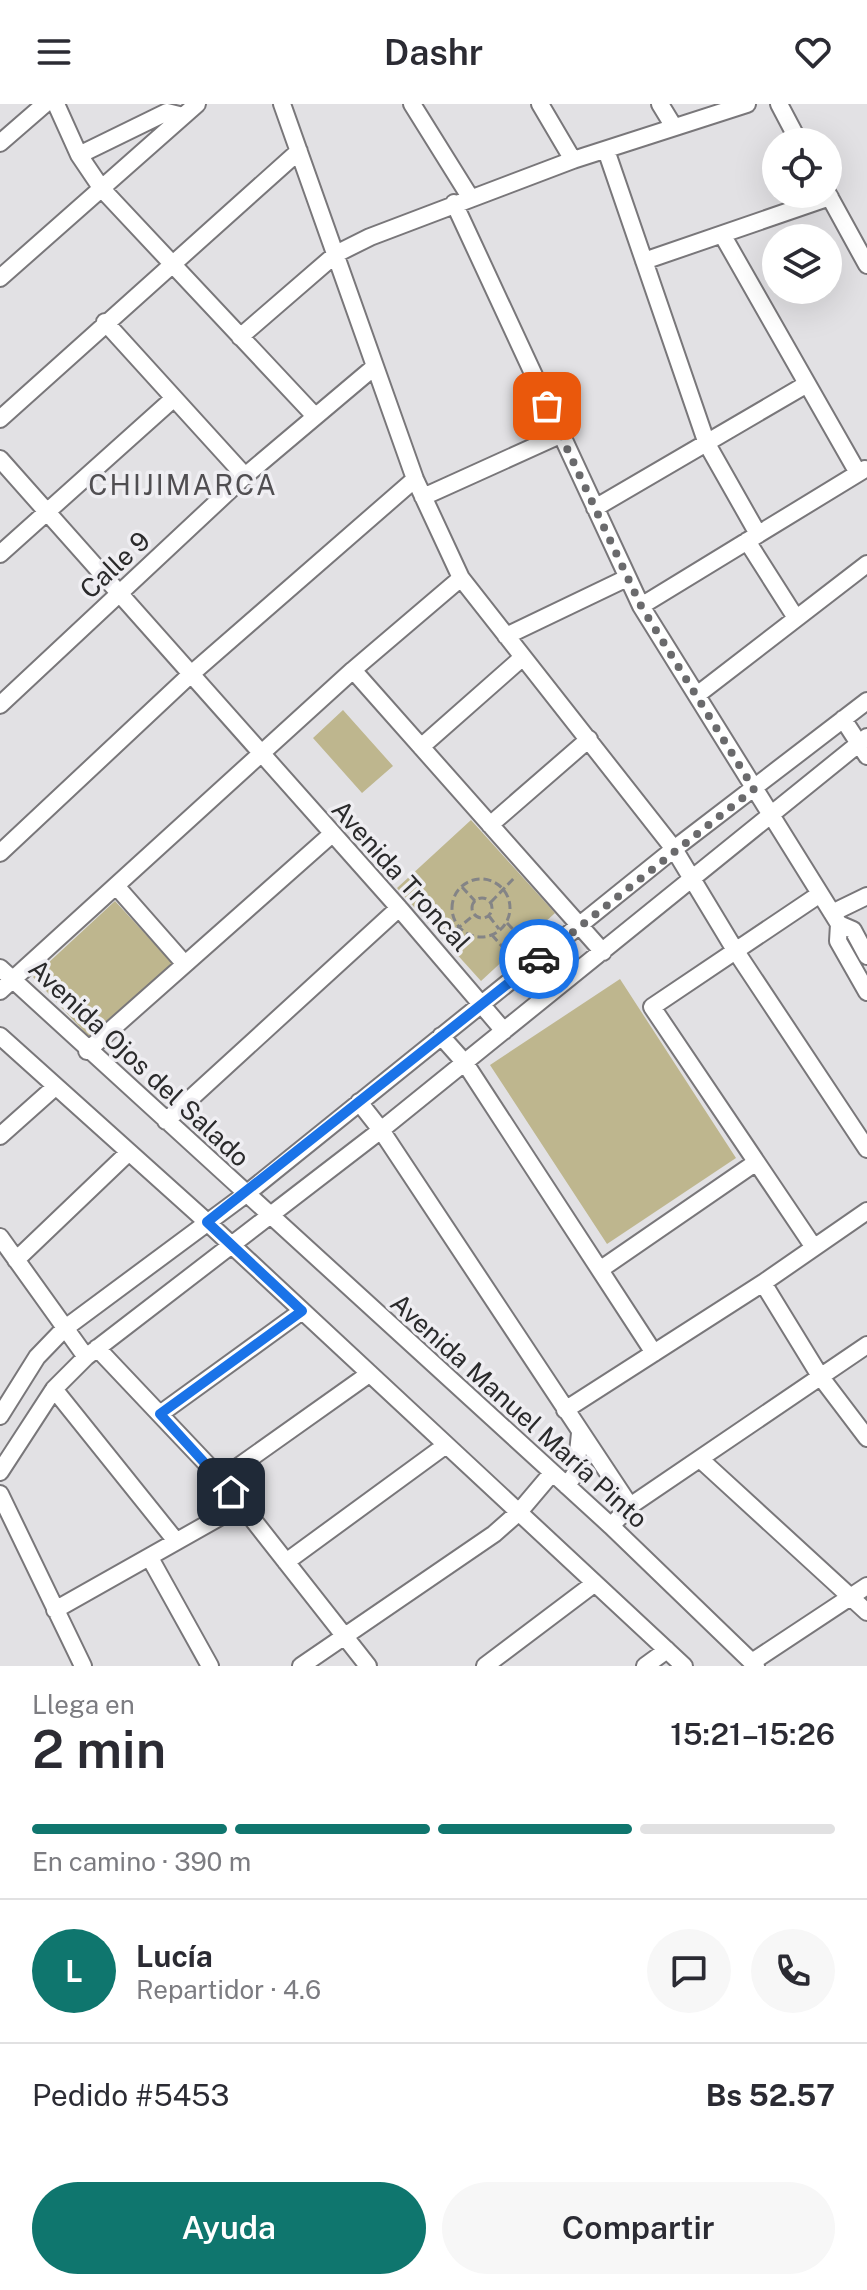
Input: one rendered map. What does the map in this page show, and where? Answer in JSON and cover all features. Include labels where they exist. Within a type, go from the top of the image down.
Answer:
[{"type":"street","points":[[0,143],[45,104]]},
{"type":"street","points":[[56,104],[79,155],[102,189],[170,266],[314,415]]},
{"type":"street","points":[[0,278],[197,104]]},
{"type":"street","points":[[282,104],[373,368],[415,479],[461,578],[674,849],[735,950],[867,1149]]},
{"type":"street","points":[[412,104],[462,200],[560,435],[641,606],[835,919],[838,941],[867,992]]},
{"type":"street","points":[[540,104],[573,160]]},
{"type":"street","points":[[660,104],[674,127]]},
{"type":"street","points":[[240,337],[336,254],[462,200],[573,160],[747,104]]},
{"type":"street","points":[[779,104],[792,128]]},
{"type":"street","points":[[79,155],[167,112],[183,116]]},
{"type":"street","points":[[606,150],[707,444],[752,538],[796,618]]},
{"type":"street","points":[[0,419],[299,151]]},
{"type":"street","points":[[644,261],[797,208]]},
{"type":"street","points":[[836,208],[867,265]]},
{"type":"street","points":[[641,606],[862,471],[807,384],[723,236]]},
{"type":"street","points":[[105,322],[245,476]]},
{"type":"street","name":"Calle 9","points":[[0,705],[245,476],[373,368]]},
{"type":"street","points":[[595,508],[807,384]]},
{"type":"street","points":[[0,554],[173,399]]},
{"type":"street","points":[[423,497],[560,435]]},
{"type":"street","name":"Avenida Troncal","points":[[0,459],[399,908],[504,1031]]},
{"type":"street","points":[[0,853],[190,675],[415,479]]},
{"type":"street","points":[[697,695],[867,564]]},
{"type":"street","points":[[4,979],[117,887],[259,754],[461,578]]},
{"type":"street","points":[[506,636],[627,578]]},
{"type":"street","points":[[421,747],[523,657]]},
{"type":"street","points":[[353,670],[603,952]]},
{"type":"street","points":[[0,1416],[37,1357],[64,1329],[246,1194],[674,849],[867,701]]},
{"type":"street","points":[[0,1472],[54,1389],[92,1353],[381,1130],[770,813],[864,745],[843,719]]},
{"type":"street","points":[[490,825],[589,739]]},
{"type":"street","points":[[87,1051],[183,962],[332,834]]},
{"type":"street","points":[[117,887],[183,962]]},
{"type":"street","points":[[813,1246],[652,1007],[820,894]]},
{"type":"street","points":[[835,919],[867,896]]},
{"type":"street","points":[[166,1121],[399,908]]},
{"type":"street","points":[[835,919],[853,930],[867,956]]},
{"type":"street","name":"Avenida Ojos del Salado","points":[[4,979],[246,1194]]},
{"type":"street","points":[[0,1036],[207,1222],[684,1666]]},
{"type":"street","points":[[441,1036],[465,1063],[654,1353]]},
{"type":"street","points":[[0,1136],[55,1087]]},
{"type":"street","points":[[359,1102],[381,1130],[630,1506]]},
{"type":"street","points":[[16,1260],[128,1153]]},
{"type":"street","points":[[601,1269],[755,1163]]},
{"type":"street","name":"Avenida Manuel María Pinto","points":[[246,1194],[611,1526],[754,1664]]},
{"type":"street","points":[[565,1410],[763,1283],[867,1211]]},
{"type":"street","points":[[0,1237],[64,1329],[160,1414],[221,1479],[368,1666]]},
{"type":"street","points":[[763,1283],[820,1376],[867,1438]]},
{"type":"street","points":[[160,1414],[302,1311]]},
{"type":"street","points":[[611,1526],[630,1506],[867,1345]]},
{"type":"street","points":[[221,1479],[369,1374]]},
{"type":"street","points":[[54,1389],[176,1541]]},
{"type":"street","points":[[567,1486],[576,1472],[580,1433]]},
{"type":"street","points":[[286,1562],[446,1445]]},
{"type":"street","points":[[700,1459],[867,1612]]},
{"type":"street","points":[[301,1666],[494,1534],[519,1512],[552,1473]]},
{"type":"street","points":[[0,1494],[83,1666]]},
{"type":"street","points":[[55,1610],[241,1505]]},
{"type":"street","points":[[150,1558],[210,1666]]},
{"type":"street","points":[[485,1666],[595,1583]]},
{"type":"street","points":[[754,1664],[867,1586]]},
{"type":"street","points":[[645,1666],[667,1650]]},
{"type":"path","points":[[500,930],[489,916],[491,902],[527,865]]},
{"type":"path","points":[[481,879],[503,890],[509,903],[506,922],[500,930],[492,935],[474,936],[459,927],[452,910],[462,887],[481,879]]},
{"type":"path","points":[[462,887],[475,901]]},
{"type":"path","points":[[489,916],[480,918],[472,908],[475,901],[483,897],[491,902]]},
{"type":"path","points":[[434,949],[474,914]]},
{"type":"path","points":[[506,922],[540,958]]},
{"type":"path","points":[[492,935],[524,971]]},
{"type":"shaded area","points":[[343,710],[393,766],[362,793],[313,738]]},
{"type":"shaded area","points":[[471,820],[555,913],[481,981],[397,888]]},
{"type":"shaded area","points":[[115,901],[173,964],[91,1039],[33,977]]},
{"type":"shaded area","points":[[620,979],[736,1158],[607,1244],[490,1065]]},
{"type":"way so far","points":[[539,959],[674,849],[754,789],[641,606],[547,406]]},
{"type":"district","name":"CHIJIMARCA","points":[[183,485]]},
{"type":"route","points":[[231,1492],[160,1414],[302,1311],[207,1222],[539,959]]}]
